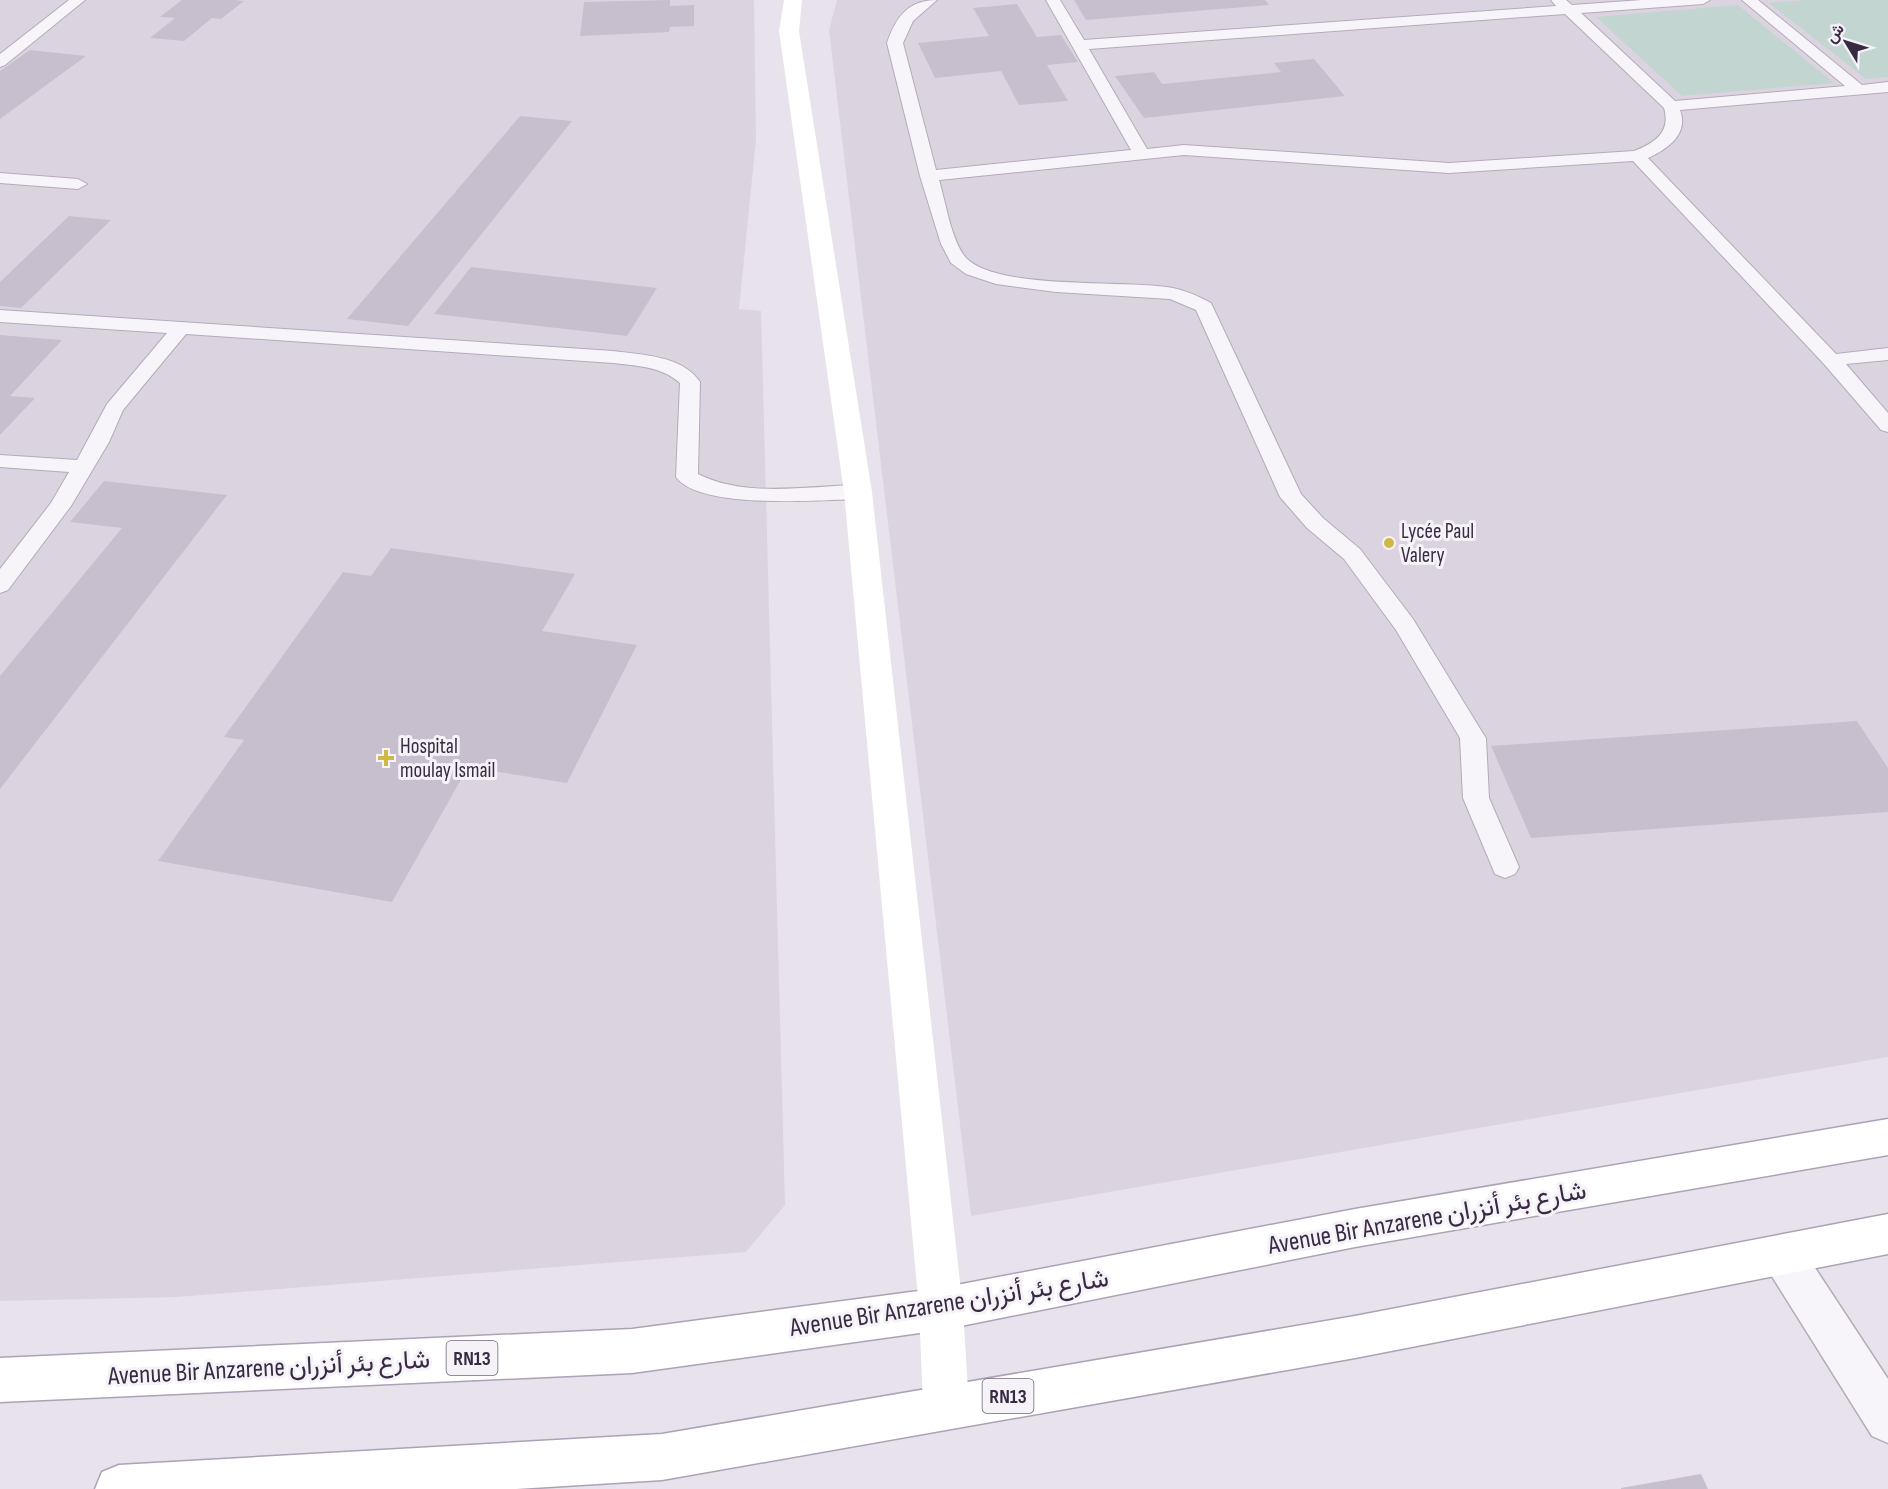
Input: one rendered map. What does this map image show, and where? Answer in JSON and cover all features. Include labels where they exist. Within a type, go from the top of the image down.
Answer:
[{"type":"main road","points":[[793,0],[789,31],[858,492],[941,1309],[946,1406]]},
{"type":"main road","name":"Avenue Bir Anzarene شارع بئر أنزران","points":[[0,1380],[632,1351],[941,1309],[1355,1228],[1888,1137]]},
{"type":"main road","name":"RN13","points":[[119,1489],[662,1457],[1355,1337],[1888,1234]]},
{"type":"street","points":[[1783,1256],[1888,1420]]},
{"type":"lane","points":[[0,62],[78,0]]},
{"type":"lane","points":[[930,0],[912,10],[898,30],[895,43],[929,176],[957,258],[974,273],[999,280],[1040,285],[1171,293],[1189,298],[1204,307],[1291,497],[1315,523],[1352,554],[1406,625],[1473,738],[1476,798],[1505,867]]},
{"type":"lane","points":[[1053,0],[1141,153]]},
{"type":"lane","points":[[1079,45],[1563,5],[1703,0]]},
{"type":"lane","points":[[1749,0],[1859,90]]},
{"type":"lane","points":[[929,176],[1184,150],[1449,168],[1637,156],[1653,150],[1672,135],[1676,116],[1671,106],[1563,5]]},
{"type":"lane","points":[[1671,106],[1888,87]]},
{"type":"lane","points":[[1637,156],[1831,360],[1888,426]]},
{"type":"lane","points":[[0,178],[78,184]]},
{"type":"lane","points":[[0,316],[601,357],[661,364],[680,371],[690,382],[687,477],[700,486],[727,493],[858,492]]},
{"type":"lane","points":[[0,585],[60,506],[84,467],[114,408],[182,327]]},
{"type":"lane","points":[[1831,360],[1888,354]]},
{"type":"lane","points":[[0,461],[84,467]]},
{"type":"shaded area","name":"Hospital moulay Ismail","points":[[0,0],[754,0],[756,139],[739,309],[761,311],[785,1205],[746,1252],[177,1297],[0,1301]]},
{"type":"shaded area","name":"Lycée Paul Valery","points":[[837,0],[1888,0],[1888,1057],[971,1216],[829,30]]},
{"type":"shaded area","points":[[1806,0],[1888,0],[1888,77],[1866,79],[1769,3]]},
{"type":"shaded area","points":[[1738,5],[1834,83],[1682,96],[1596,17]]},
{"type":"building","points":[[182,0],[244,1],[221,19],[212,18],[184,41],[150,38],[175,18],[160,17]]},
{"type":"building","points":[[670,0],[670,6],[694,5],[694,26],[670,27],[669,32],[580,36],[584,2]]},
{"type":"building","points":[[1074,0],[1265,0],[1269,5],[1086,20]]},
{"type":"building","points":[[1017,4],[1037,37],[1061,35],[1078,62],[1047,65],[1068,101],[1019,105],[1001,71],[935,78],[918,43],[989,36],[973,8]]},
{"type":"building","points":[[30,50],[86,56],[0,119],[0,71]]},
{"type":"building","points":[[1314,59],[1345,96],[1144,118],[1115,76],[1154,72],[1162,84],[1281,72],[1274,63]]},
{"type":"building","points":[[520,116],[572,121],[408,326],[347,319]]},
{"type":"building","points":[[69,216],[111,220],[21,308],[0,306],[0,282]]},
{"type":"building","points":[[471,267],[657,288],[627,336],[434,314]]},
{"type":"building","points":[[0,335],[62,340],[10,396],[35,398],[0,435]]},
{"type":"building","points":[[104,481],[227,495],[0,789],[0,676],[122,528],[70,522]]},
{"type":"building","points":[[391,548],[575,574],[542,631],[637,645],[567,783],[468,767],[392,902],[158,861],[244,740],[224,737],[343,572],[371,576]]},
{"type":"building","points":[[1857,721],[1888,768],[1888,812],[1531,838],[1491,746]]},
{"type":"building","points":[[1701,1474],[1708,1489],[1621,1489],[1621,1488]]},
{"type":"place","name":"Lycée Paul Valery","points":[[1389,543]]},
{"type":"place","name":"Hospital moulay Ismail","points":[[386,758]]}]
